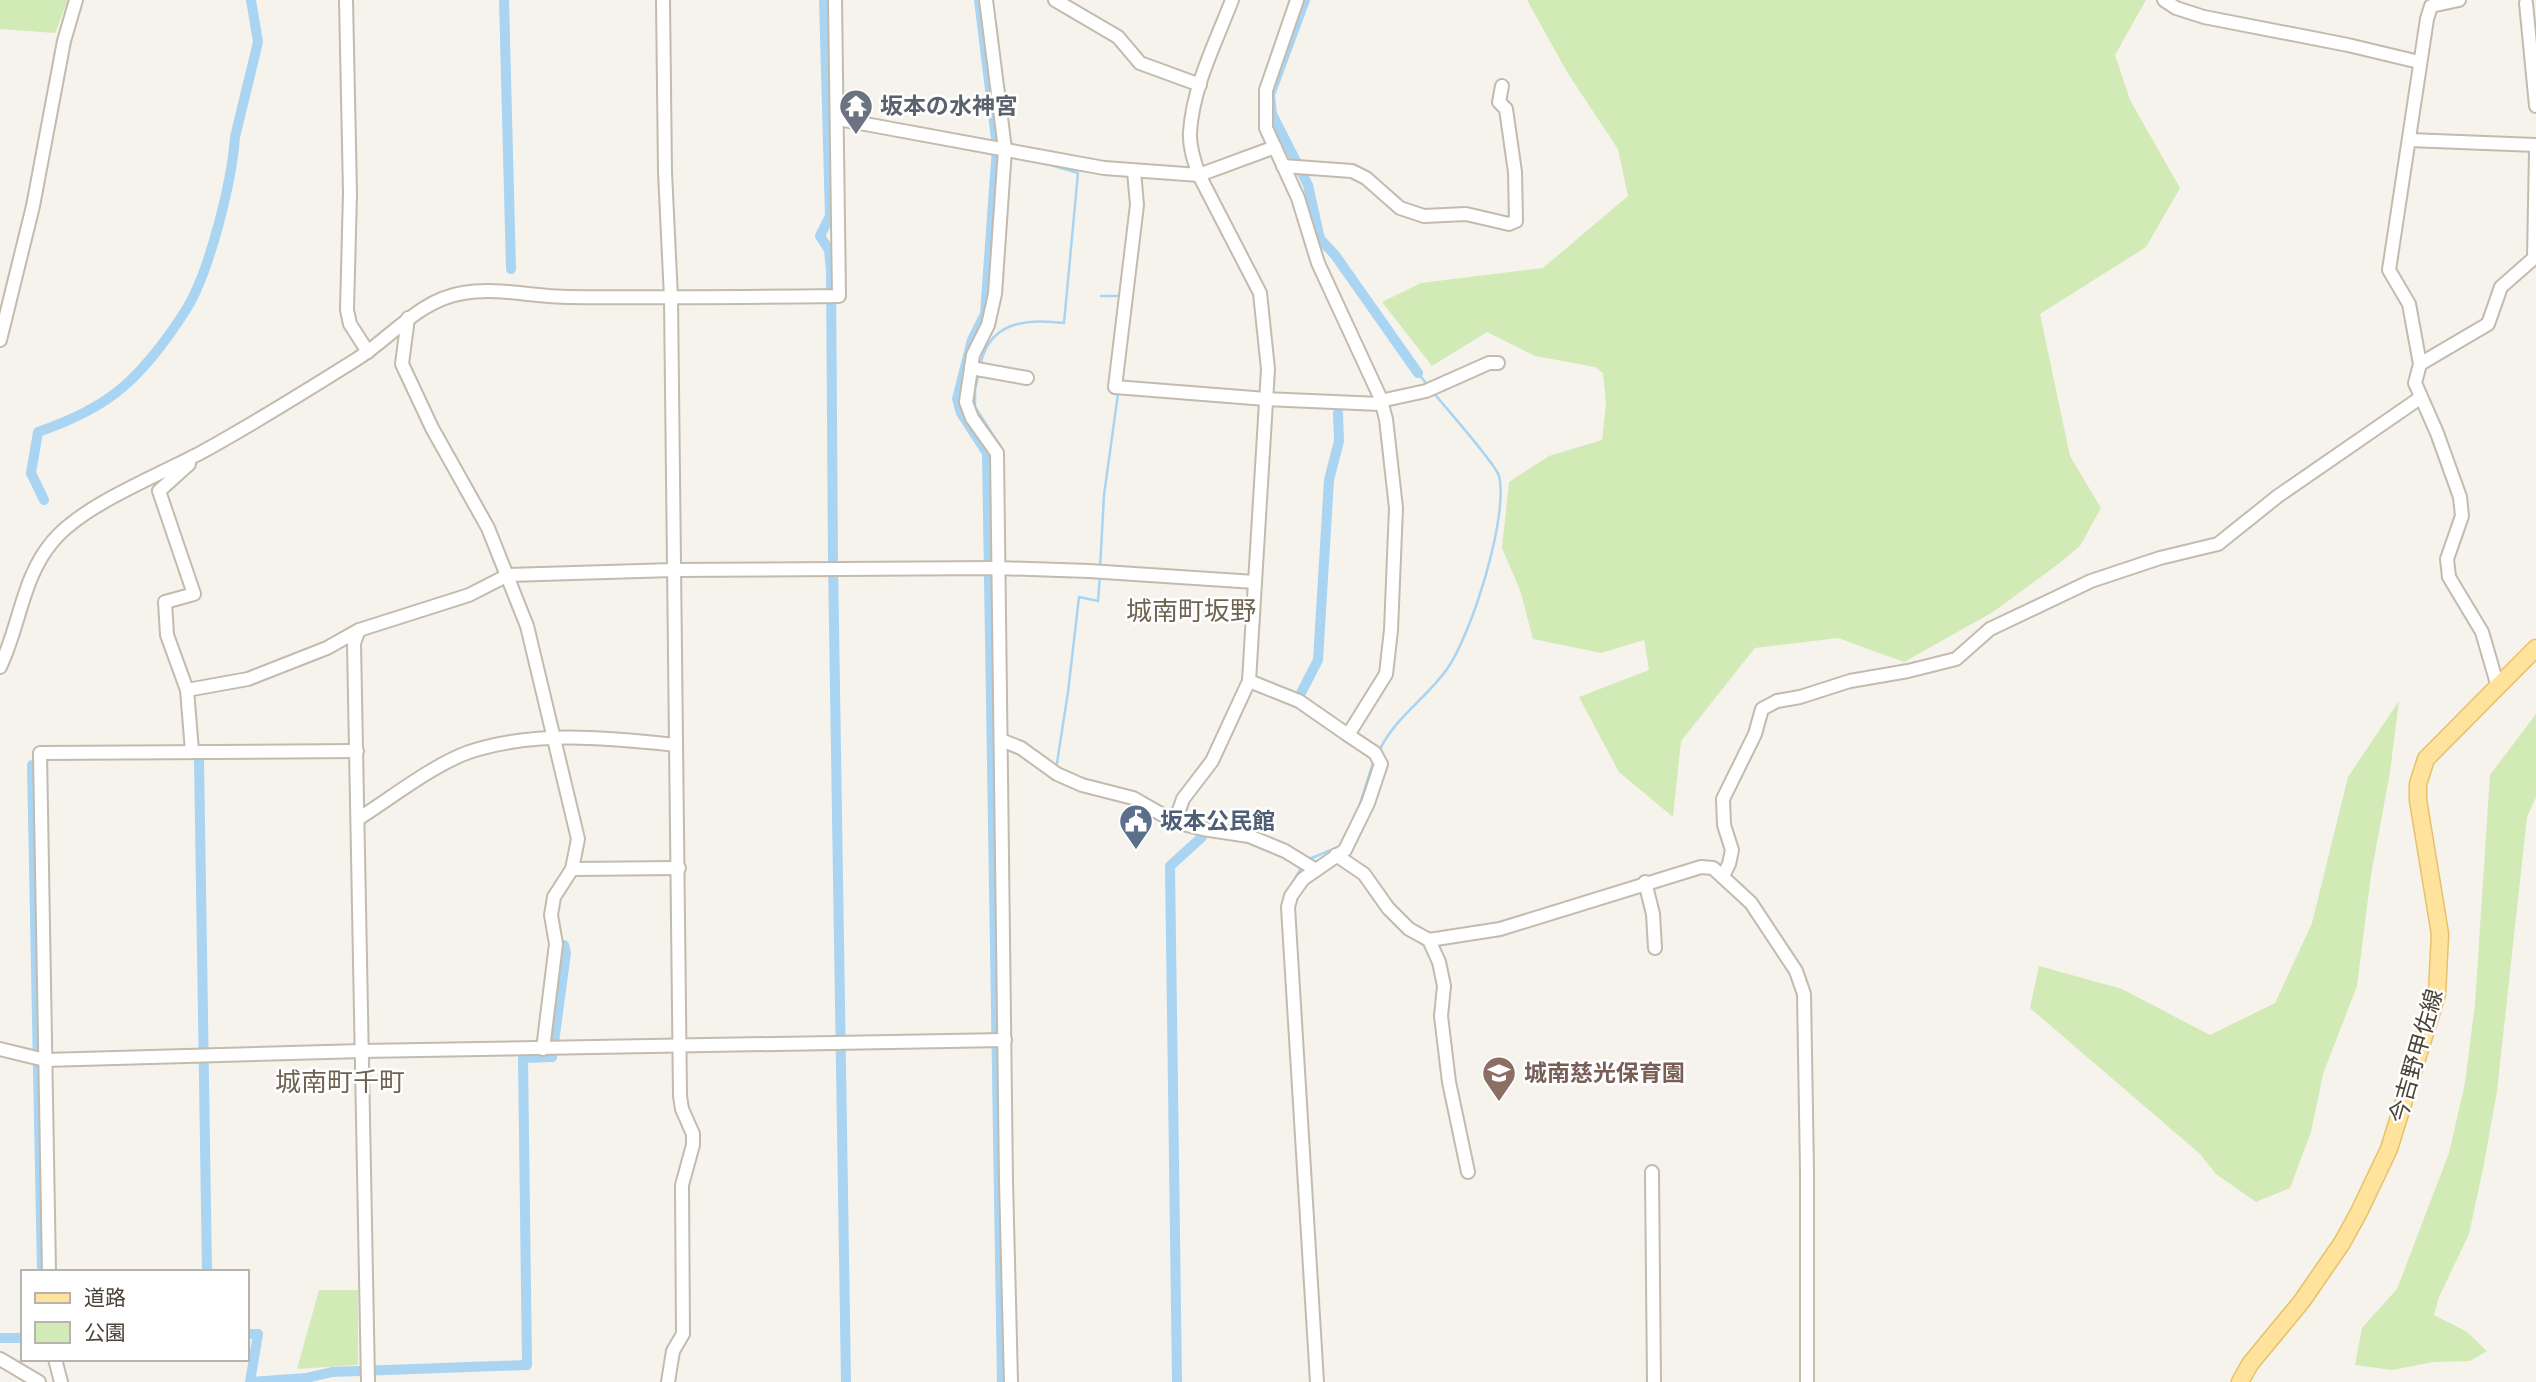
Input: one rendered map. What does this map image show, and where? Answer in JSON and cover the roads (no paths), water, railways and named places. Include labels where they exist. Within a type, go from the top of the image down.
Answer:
[{"type":"main road","name":"今吉野甲佐線","points":[[2240,1382],[2250,1364],[2302,1301],[2342,1243],[2389,1150],[2437,995],[2440,934],[2418,800],[2418,784],[2427,759],[2536,648]]},
{"type":"street","points":[[0,340],[33,205],[64,41],[76,0]]},
{"type":"street","points":[[346,0],[350,193],[347,310],[350,324],[368,352]]},
{"type":"street","points":[[663,0],[665,172],[671,298],[681,1109],[693,1134],[693,1145],[682,1185],[683,1334],[673,1351],[668,1382]]},
{"type":"street","points":[[0,667],[9,650],[32,573],[53,540],[79,516],[271,413],[368,352],[408,318],[434,302],[462,293],[503,290],[558,297],[839,296],[835,0]]},
{"type":"street","points":[[986,0],[1005,149],[995,294],[989,325],[973,355],[966,402],[972,418],[997,453],[1011,1382]]},
{"type":"street","points":[[1055,0],[1118,37],[1140,63],[1200,85]]},
{"type":"street","points":[[1175,822],[1183,799],[1212,761],[1250,681],[1268,369],[1260,293],[1199,175],[1192,154],[1190,134],[1194,104],[1232,0]]},
{"type":"street","points":[[1297,0],[1266,90],[1264,120],[1297,198],[1318,263],[1360,350],[1386,419],[1396,508],[1391,630],[1386,674],[1348,735]]},
{"type":"street","points":[[2164,0],[2176,8],[2204,17],[2419,62]]},
{"type":"street","points":[[2459,0],[2431,6],[2419,62],[2389,270],[2409,304],[2420,363],[2415,383],[2437,433],[2460,497],[2462,516],[2447,559],[2449,577],[2482,632],[2498,687]]},
{"type":"street","points":[[2527,3],[2536,106]]},
{"type":"street","points":[[1283,166],[1352,171],[1366,178],[1400,208],[1424,216],[1466,215],[1508,224],[1516,221],[1516,203],[1506,109],[1499,102],[1502,86]]},
{"type":"street","points":[[838,119],[1104,168],[1134,171],[1199,175],[1275,147]]},
{"type":"street","points":[[2409,140],[2536,145]]},
{"type":"street","points":[[2420,363],[2488,324],[2501,288],[2535,258],[2536,151]]},
{"type":"street","points":[[1134,171],[1137,205],[1115,387],[1266,399],[1380,402],[1426,391],[1489,363],[1497,363]]},
{"type":"street","points":[[408,318],[402,364],[432,428],[488,528],[527,626],[578,839],[572,869],[554,897],[551,915],[556,944],[542,1049]]},
{"type":"street","points":[[971,368],[1027,378]]},
{"type":"street","points":[[1723,876],[1730,864],[1732,850],[1724,825],[1723,799],[1755,734],[1762,709],[1777,701],[1800,697],[1850,681],[1956,659],[1990,629],[2091,582],[2160,558],[2218,544],[2278,496],[2420,398]]},
{"type":"street","points":[[192,751],[187,690],[167,635],[164,602],[194,594],[159,491],[202,452]]},
{"type":"street","points":[[187,690],[248,679],[327,648],[359,630],[469,595],[508,575],[673,570],[998,568],[1255,582]]},
{"type":"street","points":[[359,630],[354,643],[368,1382]]},
{"type":"street","points":[[1250,681],[1299,701],[1375,753],[1381,764],[1363,813],[1345,850],[1303,879],[1291,896],[1289,907],[1317,1382]]},
{"type":"street","points":[[358,819],[444,764],[467,753],[500,744],[583,736],[676,744]]},
{"type":"street","points":[[1001,740],[1021,748],[1057,774],[1082,785],[1133,798],[1175,822],[1203,830],[1249,836],[1285,851],[1316,870]]},
{"type":"street","points":[[49,1270],[40,753],[357,751]]},
{"type":"street","points":[[1336,855],[1364,874],[1388,908],[1409,929],[1429,940],[1439,962],[1444,986],[1441,1016],[1448,1069],[1468,1171]]},
{"type":"street","points":[[1429,940],[1500,929],[1701,867],[1713,868],[1751,903],[1796,971],[1804,995],[1807,1382]]},
{"type":"street","points":[[572,869],[679,868]]},
{"type":"street","points":[[1645,883],[1654,914],[1655,948]]},
{"type":"street","points":[[0,1049],[45,1060],[362,1051],[1005,1041]]},
{"type":"street","points":[[1652,1172],[1654,1382]]},
{"type":"street","points":[[0,1359],[39,1382]]},
{"type":"street","points":[[56,1361],[61,1382]]},
{"type":"waterway","points":[[44,500],[31,473],[38,432],[93,408],[132,379],[168,336],[198,286],[219,222],[230,176],[235,137],[258,42],[251,0]]},
{"type":"waterway","points":[[504,0],[511,269]]},
{"type":"waterway","points":[[824,0],[830,216],[820,236],[829,250],[831,271],[846,1382]]},
{"type":"waterway","points":[[979,0],[997,147],[985,314],[972,340],[957,399],[961,413],[987,453],[1002,1382]]},
{"type":"waterway","points":[[1305,0],[1270,95],[1272,114],[1308,185],[1320,239],[1335,255],[1418,373]]},
{"type":"waterway","points":[[980,367],[991,340],[1010,326],[1036,321],[1064,323],[1078,173],[1047,164]]},
{"type":"waterway","points":[[1101,296],[1122,296]]},
{"type":"waterway","points":[[1131,310],[1132,296]]},
{"type":"waterway","points":[[979,373],[975,389],[975,407],[1002,449]]},
{"type":"waterway","points":[[1418,373],[1429,387]]},
{"type":"waterway","points":[[1379,751],[1402,718],[1439,680],[1457,653],[1486,575],[1498,518],[1501,494],[1496,470],[1433,392]]},
{"type":"waterway","points":[[1100,568],[1104,495],[1118,394]]},
{"type":"waterway","points":[[1300,695],[1318,660],[1329,480],[1339,441],[1338,413]]},
{"type":"waterway","points":[[1057,763],[1079,597],[1098,601],[1100,575]]},
{"type":"waterway","points":[[199,759],[207,1270]]},
{"type":"waterway","points":[[1358,810],[1374,760]]},
{"type":"waterway","points":[[32,765],[42,1270]]},
{"type":"waterway","points":[[1177,1382],[1170,866],[1202,837]]},
{"type":"waterway","points":[[1307,860],[1343,845]]},
{"type":"waterway","points":[[1290,887],[1303,865]]},
{"type":"waterway","points":[[250,1382],[306,1378],[332,1372],[527,1365],[523,1058],[552,1057],[566,953],[564,945]]},
{"type":"waterway","points":[[248,1334],[258,1334],[250,1382]]},
{"type":"waterway","points":[[0,1338],[21,1338]]},
{"type":"place","name":"坂本の水神宮","points":[[856,136]]},
{"type":"place","name":"坂本公民館","points":[[1136,851]]},
{"type":"place","name":"城南慈光保育園","points":[[1499,1103]]},
{"type":"district","name":"城南町坂野","points":[[1191,611]]},
{"type":"district","name":"城南町千町","points":[[340,1082]]}]
